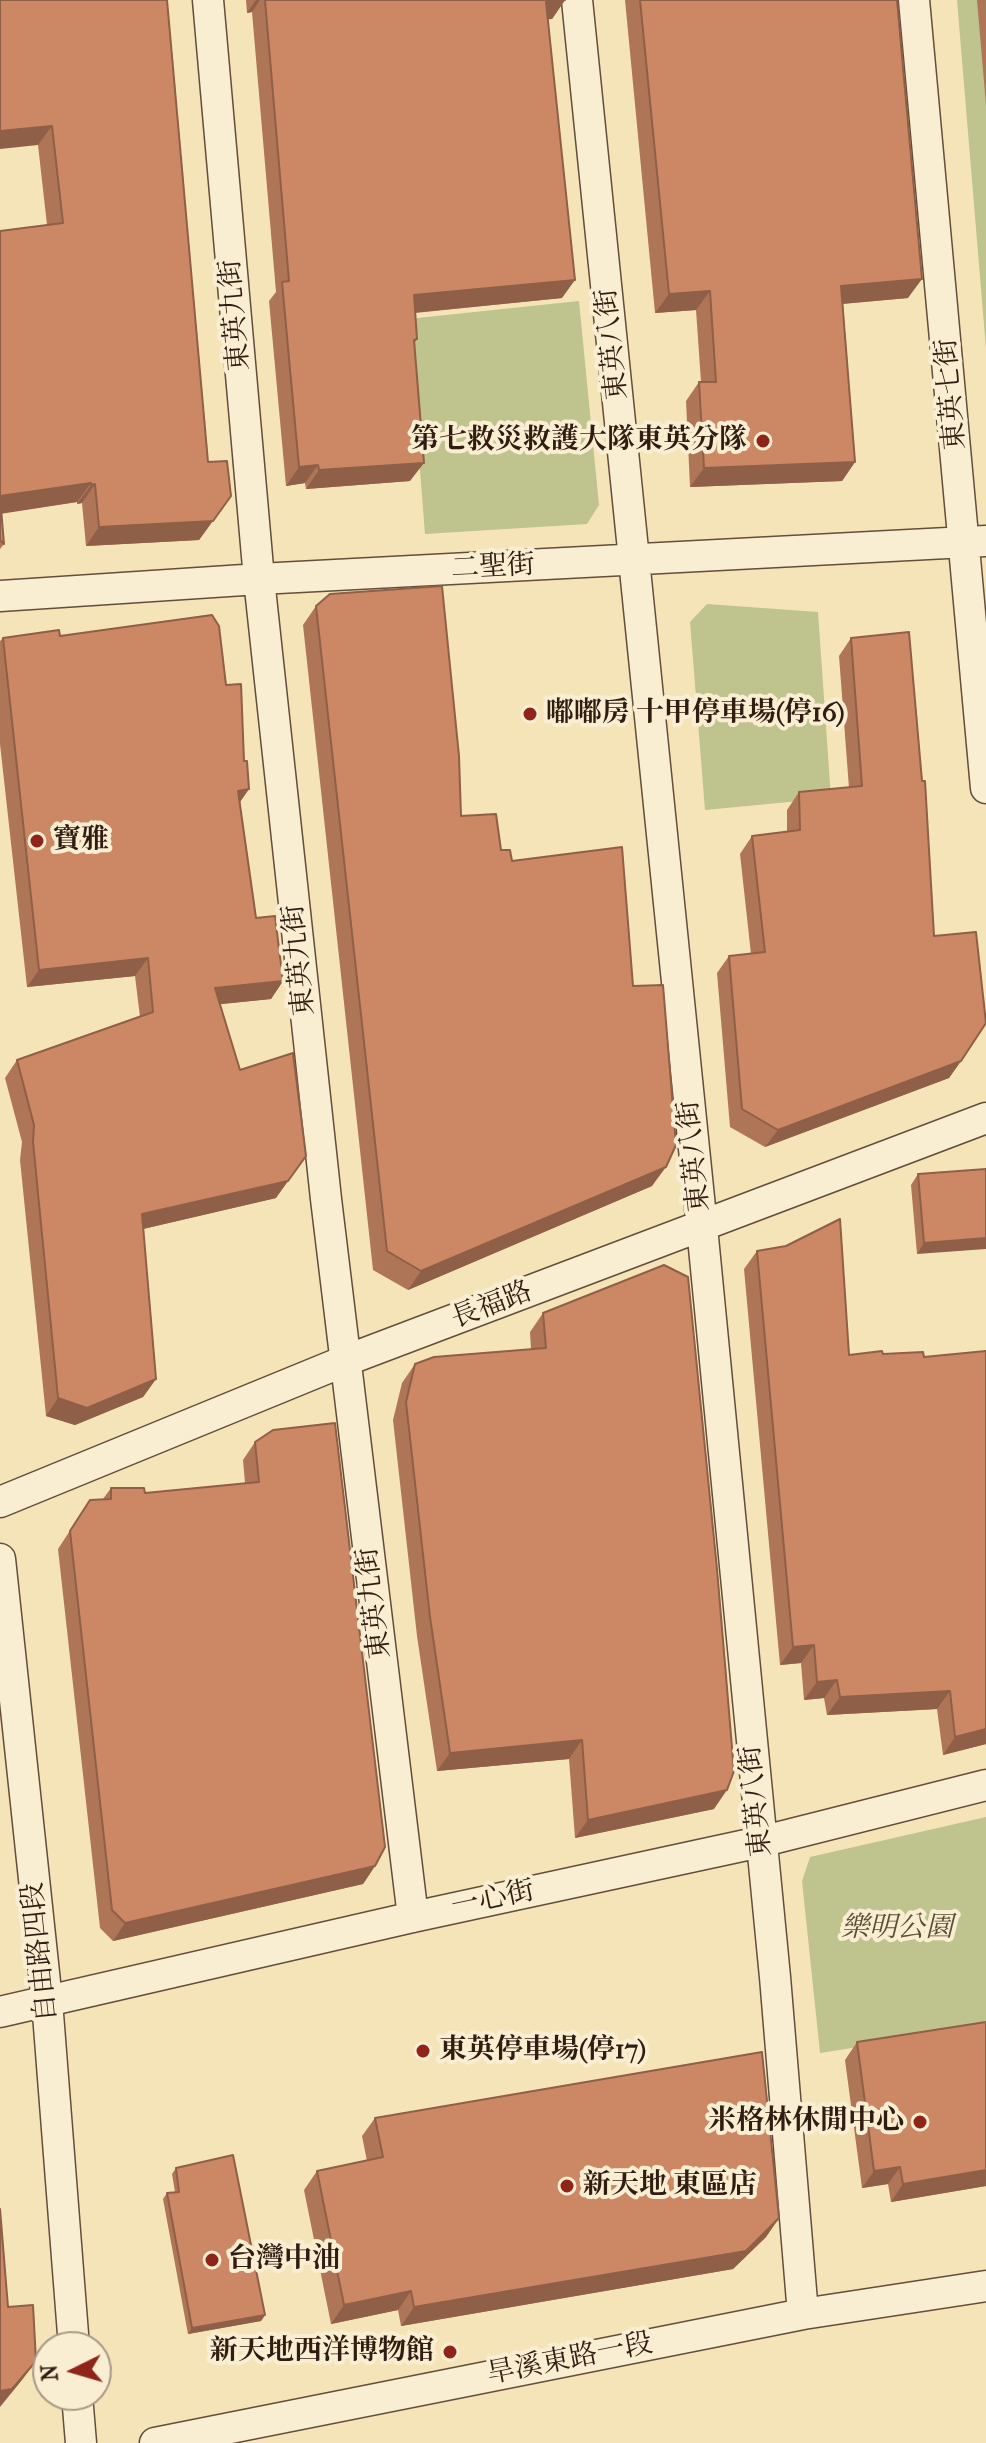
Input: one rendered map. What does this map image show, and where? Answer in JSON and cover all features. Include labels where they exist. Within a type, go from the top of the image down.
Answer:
[{"type":"street","name":"東英九街","points":[[208,0],[259,579],[324,1183],[413,1917]]},
{"type":"street","name":"東英八街","points":[[577,0],[702,1227],[776,1992],[803,2314]]},
{"type":"street","name":"東英七街","points":[[914,0],[976,541],[986,788]]},
{"type":"street","name":"二聖街","points":[[0,596],[259,579],[976,541]]},
{"type":"street","name":"長福路","points":[[0,1502],[347,1360],[986,1118]]},
{"type":"street","name":"自由路四段","points":[[0,1559],[47,2001],[73,2331]]},
{"type":"street","name":"一心街","points":[[0,2012],[413,1917],[760,1842],[986,1785]]},
{"type":"street","name":"旱溪東路一段","points":[[155,2443],[803,2314],[986,2286]]},
{"type":"street","points":[[78,2411],[81,2443]]},
{"type":"green space","points":[[957,0],[986,0],[986,349]]},
{"type":"green space","points":[[579,301],[599,505],[587,524],[425,534],[408,319]]},
{"type":"green space","points":[[707,604],[818,612],[831,798],[705,810],[690,622]]},
{"type":"green space","name":"樂明公園","points":[[986,1817],[986,2027],[820,2053],[802,1881],[810,1857]]},
{"type":"building","points":[[0,0],[167,0],[208,462],[227,461],[231,496],[213,521],[99,527],[95,484],[91,483],[0,496],[0,231],[63,223],[52,126],[0,131]]},
{"type":"building","points":[[265,0],[565,0],[546,2],[575,280],[414,295],[417,339],[414,340],[424,463],[319,470],[318,465],[299,467],[282,282],[289,281]]},
{"type":"building","points":[[640,0],[897,0],[922,279],[841,286],[855,462],[704,468],[699,382],[716,382],[710,291],[669,294]]},
{"type":"building","points":[[0,496],[4,544],[0,540]]},
{"type":"building","points":[[442,586],[459,756],[461,816],[496,814],[501,850],[510,850],[512,861],[622,847],[633,986],[663,985],[676,1145],[666,1167],[421,1271],[387,1251],[316,606],[330,594]]},
{"type":"building","points":[[212,615],[219,626],[226,685],[241,684],[244,761],[247,761],[249,789],[238,791],[256,918],[275,916],[283,981],[215,988],[240,1070],[293,1053],[306,1156],[288,1181],[142,1214],[156,1379],[87,1408],[58,1398],[33,1142],[34,1125],[17,1060],[153,1012],[148,958],[39,970],[3,638],[59,630],[60,636]]},
{"type":"building","points":[[909,632],[922,781],[925,781],[934,936],[976,932],[986,1023],[961,1061],[778,1130],[742,1109],[729,956],[765,952],[752,836],[800,830],[799,792],[862,786],[851,638]]},
{"type":"building","points":[[986,1169],[986,1238],[924,1243],[918,1174]]},
{"type":"building","points":[[840,1219],[849,1355],[882,1351],[883,1354],[923,1352],[924,1357],[986,1351],[986,1729],[955,1737],[950,1691],[840,1697],[837,1680],[817,1682],[814,1645],[793,1647],[757,1251],[786,1246]]},
{"type":"building","points":[[664,1265],[688,1277],[734,1771],[727,1790],[588,1820],[582,1740],[450,1753],[430,1617],[406,1402],[415,1364],[434,1357],[546,1348],[543,1313]]},
{"type":"building","points":[[335,1423],[385,1847],[375,1866],[125,1923],[112,1910],[70,1531],[90,1500],[111,1499],[111,1488],[144,1488],[145,1493],[259,1482],[255,1442],[273,1430]]},
{"type":"building","name":"米格林休閒中心","points":[[986,2022],[986,2170],[903,2184],[900,2167],[874,2171],[857,2042]]},
{"type":"building","name":"新天地 東區店","points":[[762,2052],[779,2218],[746,2251],[414,2307],[411,2291],[344,2305],[317,2171],[383,2157],[375,2118]]},
{"type":"building","name":"台灣中油","points":[[233,2155],[265,2315],[192,2328],[167,2193],[179,2192],[176,2168]]},
{"type":"building","points":[[0,2209],[8,2307],[33,2305],[34,2331],[32,2366],[12,2389],[0,2391]]},
{"type":"place","name":"第七救災救護大隊東英分隊","points":[[763,441]]},
{"type":"place","name":"嘟嘟房 十甲停車場(停16)","points":[[530,714]]},
{"type":"place","name":"寶雅","points":[[37,841]]},
{"type":"place","name":"東英停車場(停17)","points":[[423,2051]]},
{"type":"place","name":"米格林休閒中心","points":[[920,2122]]},
{"type":"place","name":"新天地 東區店","points":[[567,2186]]},
{"type":"place","name":"台灣中油","points":[[212,2260]]},
{"type":"place","name":"新天地西洋博物館","points":[[450,2352]]}]
